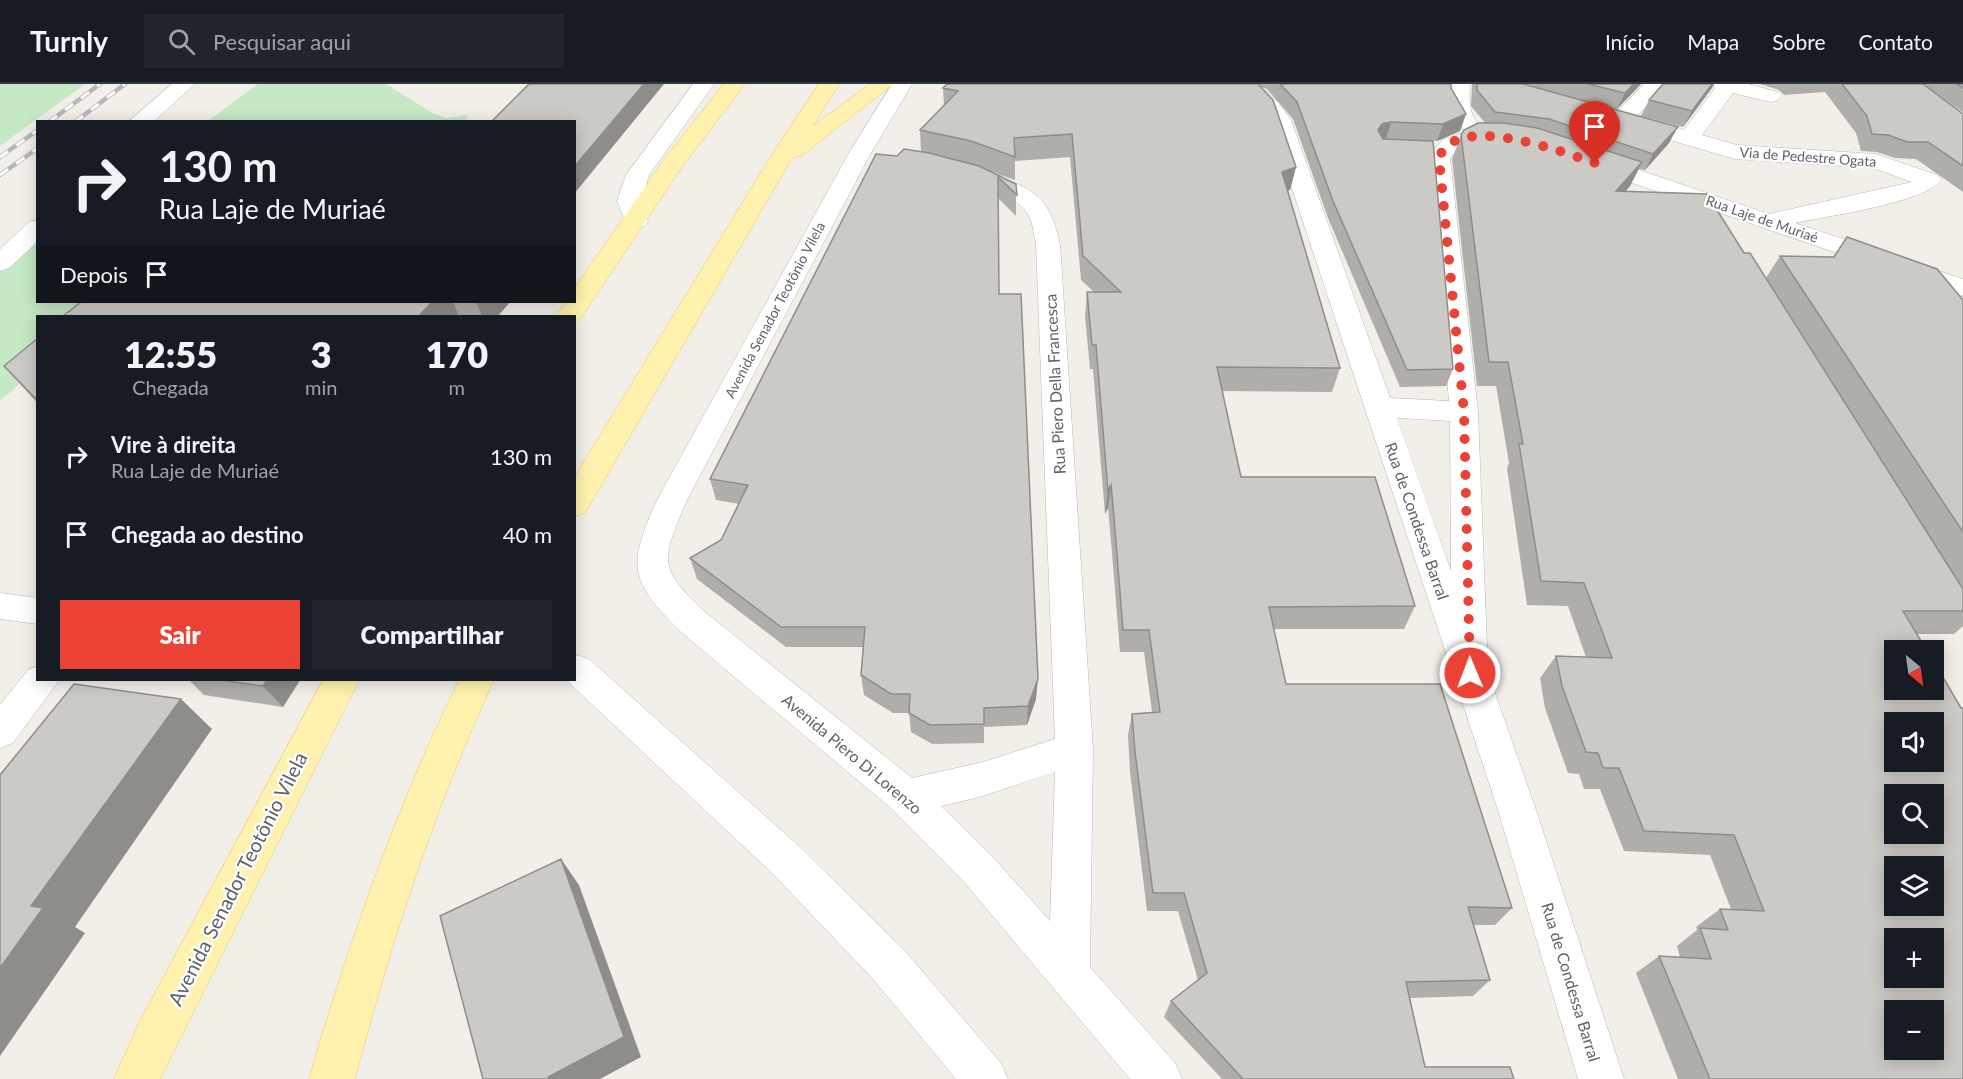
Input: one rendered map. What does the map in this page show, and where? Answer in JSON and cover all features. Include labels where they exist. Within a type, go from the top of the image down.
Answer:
[{"type":"main road","points":[[576,302],[636,221],[674,163],[735,84]]},
{"type":"main road","points":[[576,502],[779,161],[829,84]]},
{"type":"main road","points":[[779,161],[883,84]]},
{"type":"main road","name":"Avenida Senador Teotônio Vilela","points":[[137,1079],[166,1018],[340,681]]},
{"type":"main road","points":[[332,1079],[352,1002],[392,878],[444,745],[476,681]]},
{"type":"street","points":[[141,120],[185,84]]},
{"type":"street","points":[[636,221],[629,201],[638,175],[704,84]]},
{"type":"street","name":"Avenida Senador Teotônio Vilela","points":[[654,540],[672,500],[860,153],[902,84]]},
{"type":"street","points":[[1623,119],[1656,84]]},
{"type":"street","points":[[1460,85],[1455,102],[1481,136]]},
{"type":"street","points":[[1689,138],[1726,85],[1771,96]]},
{"type":"street","name":"Rua de Condessa Barral","points":[[1256,87],[1280,120],[1517,810],[1601,1079]]},
{"type":"street","name":"Via de Pedestre Ogata","points":[[1601,114],[1735,152],[1876,161],[1929,180],[1906,192],[1770,221]]},
{"type":"street","points":[[1470,673],[1464,412],[1439,158],[1429,148],[1481,136],[1524,141]]},
{"type":"street","points":[[860,153],[895,159]]},
{"type":"street","name":"Rua Laje de Muriaé","points":[[1566,153],[1963,288]]},
{"type":"street","name":"Rua Piero Della Francesca","points":[[942,168],[995,183],[1019,193],[1041,215],[1048,244],[1074,749],[1069,975]]},
{"type":"street","points":[[1717,204],[1731,236]]},
{"type":"street","points":[[0,262],[36,229]]},
{"type":"street","points":[[1378,407],[1464,412]]},
{"type":"street","name":"Avenida Piero Di Lorenzo","points":[[654,540],[650,554],[651,571],[668,599],[906,797],[978,869],[1159,1079]]},
{"type":"street","points":[[0,606],[36,611]]},
{"type":"street","points":[[578,670],[787,861],[888,964],[985,1079]]},
{"type":"street","points":[[0,732],[40,681]]},
{"type":"street","points":[[906,797],[983,779],[1074,749]]},
{"type":"green space","points":[[0,84],[85,84],[0,146]]},
{"type":"green space","points":[[258,84],[386,84],[432,113],[446,118],[468,115],[466,120],[209,120]]},
{"type":"green space","points":[[36,231],[36,303],[112,303],[97,315],[36,315],[36,369],[0,401],[0,264]]},
{"type":"building","points":[[529,84],[644,84],[576,165],[576,120],[493,120]]},
{"type":"building","points":[[947,84],[1258,84],[1273,100],[1296,167],[1282,172],[1340,368],[1217,367],[1241,477],[1375,477],[1415,606],[1269,607],[1286,684],[1440,684],[1512,908],[1468,907],[1490,980],[1406,982],[1425,1067],[1510,1067],[1514,1079],[1243,1079],[1171,1001],[1207,973],[1184,893],[1153,893],[1135,752],[1132,714],[1160,712],[1149,630],[1123,630],[1111,485],[1108,491],[1096,345],[1092,345],[1087,292],[1121,292],[1083,256],[1072,134],[1014,138],[1015,157],[971,141],[920,130],[958,91],[943,88]]},
{"type":"building","points":[[1280,84],[1451,84],[1466,114],[1443,124],[1391,122],[1382,124],[1378,130],[1383,139],[1433,141],[1453,369],[1407,370],[1333,201],[1297,102]]},
{"type":"building","points":[[1477,84],[1523,84],[1678,127],[1653,154],[1549,119],[1495,112],[1477,90]]},
{"type":"building","points":[[1588,84],[1634,84],[1625,93]]},
{"type":"building","points":[[1663,84],[1712,84],[1692,111],[1649,100]]},
{"type":"building","points":[[1842,84],[1923,84],[1963,114],[1963,166],[1928,142],[1907,142],[1888,135],[1872,134],[1867,116]]},
{"type":"building","points":[[1478,123],[1504,123],[1537,128],[1642,162],[1616,191],[1707,194],[1744,253],[1750,253],[1963,589],[1963,611],[1903,611],[1920,640],[1884,640],[1884,700],[1944,700],[1944,679],[1963,708],[1963,1079],[1710,1079],[1659,956],[1711,959],[1700,928],[1728,930],[1720,909],[1764,911],[1734,835],[1644,831],[1619,768],[1603,768],[1598,753],[1586,752],[1562,686],[1556,656],[1612,658],[1584,583],[1541,581],[1519,444],[1523,444],[1508,362],[1489,362],[1461,135],[1464,130]]},
{"type":"building","points":[[904,149],[979,166],[1016,184],[1017,195],[998,177],[999,294],[1021,294],[1038,679],[1028,706],[984,708],[984,724],[930,725],[909,713],[910,694],[891,694],[861,675],[865,627],[781,627],[690,558],[721,540],[748,485],[710,479],[876,154],[897,156]]},
{"type":"building","points":[[1847,237],[1937,269],[1963,300],[1963,532],[1780,256],[1834,257]]},
{"type":"building","points":[[80,303],[431,303],[420,315],[64,315]]},
{"type":"building","points":[[36,340],[36,399],[4,366]]},
{"type":"building","points":[[228,681],[266,681],[263,686]]},
{"type":"building","points":[[74,684],[181,699],[31,906],[43,908],[0,968],[0,775]]},
{"type":"building","points":[[561,859],[624,1037],[548,1077],[549,1079],[483,1079],[440,916]]},
{"type":"railway","points":[[52,120],[100,84]]},
{"type":"railway","points":[[78,120],[125,84]]},
{"type":"railway","points":[[0,157],[36,131]]},
{"type":"railway","points":[[0,175],[36,149]]},
{"type":"route","points":[[1470,673],[1464,412],[1439,158],[1442,150],[1453,143],[1481,136],[1533,142],[1595,163]]}]
